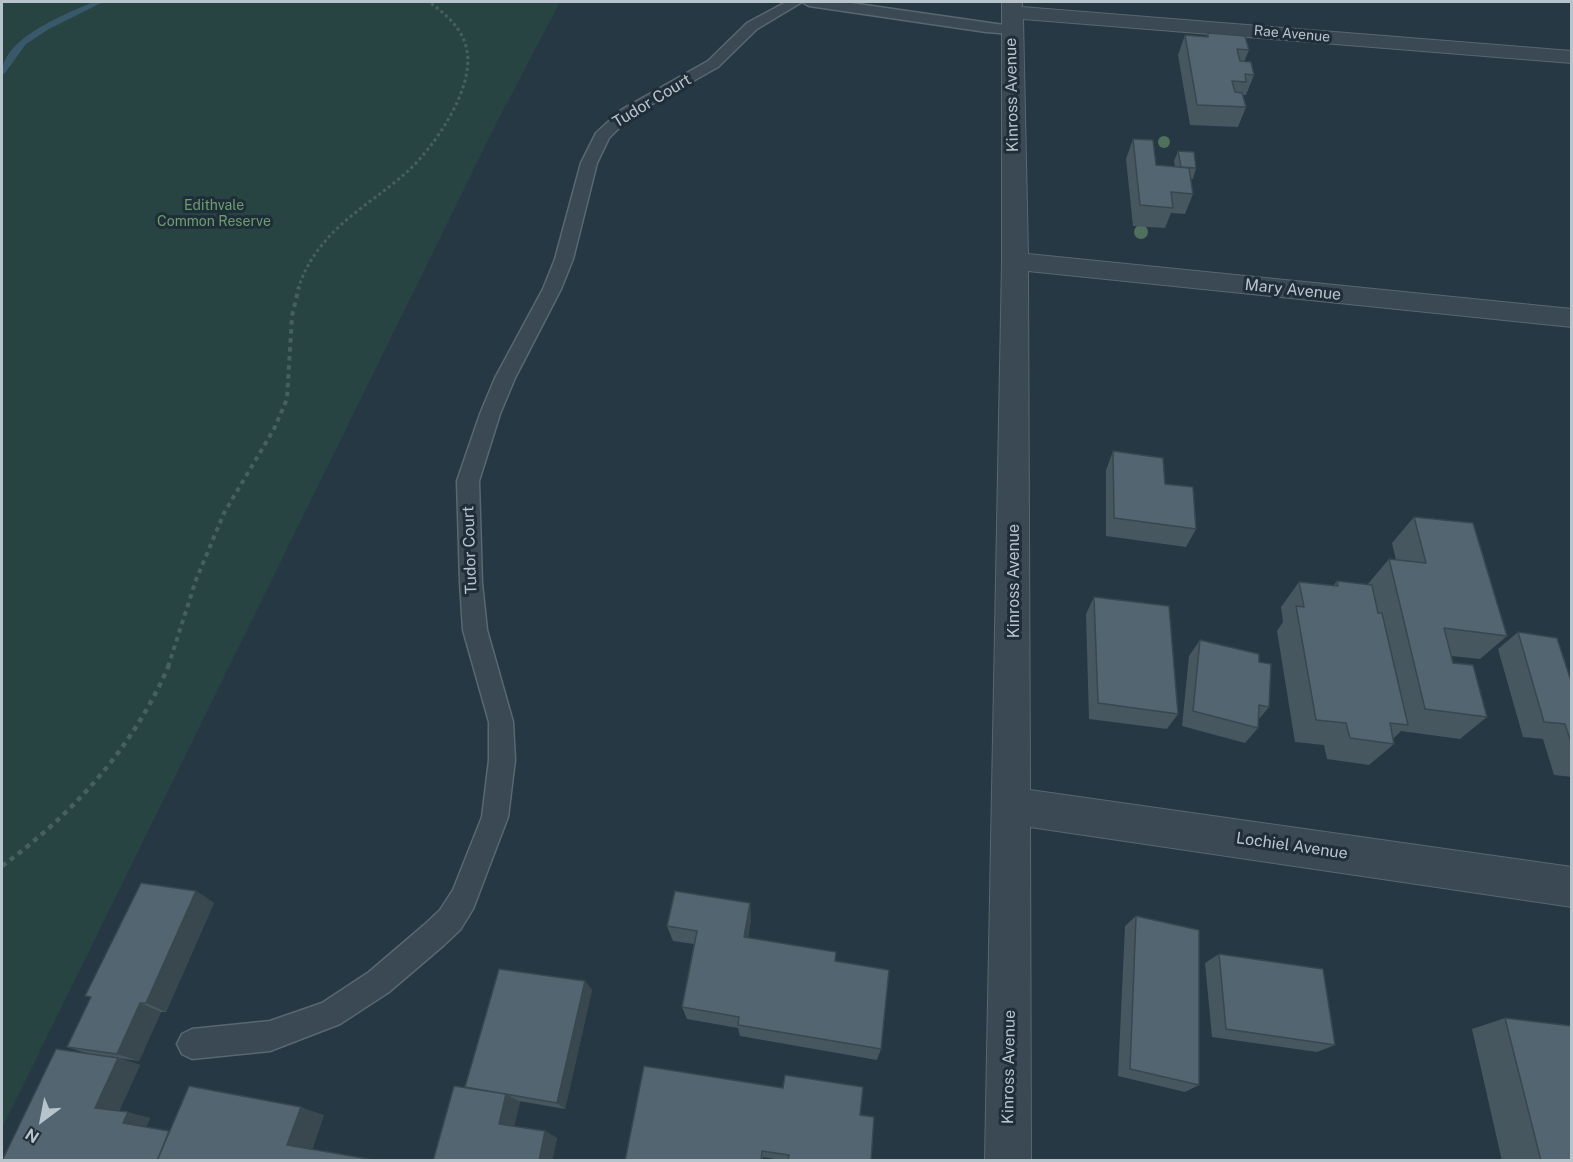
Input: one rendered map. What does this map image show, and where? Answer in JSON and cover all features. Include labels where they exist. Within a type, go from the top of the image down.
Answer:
[{"type":"street","name":"Rae Avenue","points":[[1004,14],[1572,57]]},
{"type":"street","name":"Kinross Avenue","points":[[1004,14],[1015,261],[1013,806],[1008,1161]]},
{"type":"street","name":"Mary Avenue","points":[[1015,261],[1572,318]]},
{"type":"street","name":"Lochiel Avenue","points":[[1013,806],[1572,887]]},
{"type":"lane","name":"Tudor Court","points":[[192,1044],[270,1036],[330,1014],[379,982],[434,935],[450,920],[463,899],[495,817],[502,760],[501,722],[475,630],[471,583],[468,481],[490,414],[504,378],[552,290],[564,259],[589,163],[602,136],[626,113],[713,64],[752,26],[795,2]]},
{"type":"lane","points":[[809,2],[888,11],[979,28],[1004,14]]},
{"type":"lane","points":[[888,11],[1004,14]]},
{"type":"path","points":[[2,866],[68,810],[108,770],[141,723],[166,671],[194,586],[226,510],[247,470],[272,433],[288,398],[292,310],[306,269],[321,244],[342,222],[407,172],[427,151],[456,108],[470,56],[465,41],[453,23],[429,2]]},
{"type":"green space","name":"Edithvale Common Reserve","points":[[2,2],[560,2],[498,120],[2,1128]]},
{"type":"building","points":[[1208,33],[1245,36],[1249,50],[1237,49],[1240,61],[1251,62],[1254,75],[1245,74],[1246,82],[1232,81],[1235,92],[1242,93],[1246,107],[1197,105],[1185,35],[1208,37]]},
{"type":"building","points":[[1133,139],[1153,140],[1156,165],[1189,168],[1193,194],[1171,192],[1173,208],[1140,205]]},
{"type":"building","points":[[1178,151],[1194,152],[1196,168],[1181,167]]},
{"type":"building","points":[[1113,451],[1163,458],[1165,484],[1193,487],[1196,529],[1114,518]]},
{"type":"building","points":[[1414,517],[1473,523],[1507,636],[1444,628],[1453,663],[1473,665],[1487,717],[1425,709],[1389,559],[1426,563]]},
{"type":"building","points":[[1337,581],[1372,585],[1378,613],[1382,613],[1408,725],[1390,723],[1394,744],[1350,738],[1346,723],[1316,720],[1296,606],[1304,607],[1299,582],[1338,586]]},
{"type":"building","points":[[1094,597],[1169,606],[1178,714],[1098,703]]},
{"type":"building","points":[[1518,632],[1557,638],[1570,678],[1572,678],[1572,745],[1565,724],[1544,722]]},
{"type":"building","points":[[1200,640],[1259,654],[1259,662],[1271,664],[1269,707],[1259,705],[1258,728],[1193,711]]},
{"type":"building","points":[[141,883],[196,891],[146,1003],[140,1003],[117,1054],[67,1047],[91,997],[85,996]]},
{"type":"building","points":[[675,891],[750,903],[744,937],[836,952],[835,961],[889,970],[881,1049],[738,1025],[739,1017],[682,1007],[697,931],[667,926]]},
{"type":"building","points":[[1136,916],[1199,930],[1199,1085],[1130,1069]]},
{"type":"building","points":[[1219,954],[1323,969],[1335,1045],[1226,1029]]},
{"type":"building","points":[[499,969],[585,981],[557,1103],[465,1087]]},
{"type":"building","points":[[1505,1018],[1572,1026],[1572,1161],[1541,1161]]},
{"type":"building","points":[[56,1049],[118,1058],[95,1108],[128,1112],[123,1123],[169,1131],[157,1161],[2,1161]]},
{"type":"building","points":[[644,1066],[783,1088],[785,1075],[863,1087],[860,1115],[874,1117],[871,1161],[788,1161],[789,1155],[762,1151],[761,1161],[625,1161]]},
{"type":"building","points":[[189,1086],[301,1107],[287,1145],[380,1161],[157,1161]]},
{"type":"building","points":[[454,1086],[506,1094],[499,1124],[545,1131],[539,1161],[433,1161]]},
{"type":"waterway","points":[[2,71],[23,42],[46,27],[99,2]]}]
